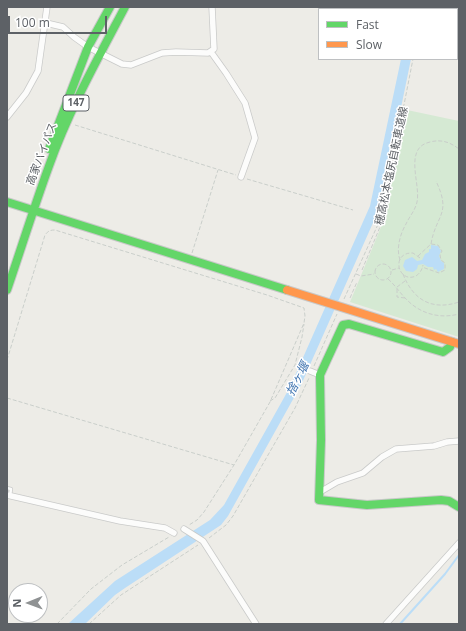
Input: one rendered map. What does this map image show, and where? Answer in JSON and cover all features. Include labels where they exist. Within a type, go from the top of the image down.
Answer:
[{"type":"main road","name":"高家バイパス","points":[[35,207],[50,143],[88,47],[110,7]]},
{"type":"main road","name":"高家バイパス","points":[[7,290],[49,165],[66,122],[125,7]]},
{"type":"main road","points":[[7,202],[35,207],[190,260],[456,343]]},
{"type":"main road","points":[[456,343],[443,352],[349,324],[344,324],[320,375],[321,440],[319,500],[352,504],[449,500],[459,507]]},
{"type":"street","points":[[7,117],[26,93],[38,72],[46,23],[47,7]]},
{"type":"street","points":[[46,23],[63,27],[74,37],[100,54],[122,64],[131,65],[162,53],[211,52],[214,49],[212,7]]},
{"type":"street","points":[[211,52],[245,103],[254,138],[241,177]]},
{"type":"street","points":[[310,374],[320,375]]},
{"type":"street","points":[[320,492],[337,482],[364,473],[396,449],[434,446],[447,442],[459,441]]},
{"type":"street","points":[[9,496],[120,521],[166,528],[174,533]]},
{"type":"street","points":[[186,530],[200,541],[256,624]]},
{"type":"street","points":[[386,624],[459,543]]},
{"type":"lane","points":[[7,488],[12,489],[9,496]]},
{"type":"path","name":"穂高松本塩尻自転車道線","points":[[362,270],[380,227],[413,60]]},
{"type":"path","points":[[76,126],[353,210]]},
{"type":"path","points":[[459,149],[445,141],[426,143],[419,149],[414,158],[418,192],[417,203],[413,214],[406,223],[398,248],[400,260],[399,268],[412,291],[420,299],[430,304],[440,306],[459,302]]},
{"type":"path","points":[[187,271],[218,170]]},
{"type":"path","points":[[418,256],[431,244],[433,234],[441,219],[443,208],[442,194],[436,181]]},
{"type":"path","points":[[314,366],[381,219]]},
{"type":"path","points":[[7,360],[45,236],[48,231],[55,230],[267,295],[304,308],[305,316],[302,337],[295,365],[275,398],[270,402]]},
{"type":"path","points":[[403,274],[410,277],[414,276],[420,272],[422,266],[439,273],[444,270],[445,263],[441,260],[440,255],[442,251],[438,245],[431,244]]},
{"type":"path","points":[[400,260],[402,256],[409,253],[413,253],[420,258]]},
{"type":"path","points":[[392,270],[386,264],[380,264],[376,268],[375,274],[380,280],[388,279],[419,310],[426,313],[445,316],[459,314]]},
{"type":"path","points":[[392,270],[399,268]]},
{"type":"path","points":[[388,279],[392,270]]},
{"type":"path","points":[[356,274],[361,276],[375,274]]},
{"type":"path","points":[[405,280],[397,287],[397,297],[406,298]]},
{"type":"path","points":[[350,298],[357,282]]},
{"type":"path","points":[[186,530],[204,512],[234,465],[270,402],[304,323]]},
{"type":"path","points":[[208,538],[226,525],[233,516],[292,413],[310,374],[295,365]]},
{"type":"path","points":[[7,398],[234,465]]},
{"type":"path","points":[[57,624],[91,589],[122,565],[174,533]]},
{"type":"path","points":[[89,624],[121,595],[200,541]]},
{"type":"green space","points":[[407,110],[459,121],[459,337],[350,302],[381,227]]},
{"type":"water","name":"捨ヶ堰","points":[[401,60],[411,60],[382,200],[376,216],[301,385],[228,516],[221,525],[115,595],[85,624],[68,624],[115,581],[210,520],[224,505],[290,387],[370,206]]},
{"type":"water","points":[[431,245],[438,246],[441,251],[439,256],[441,261],[444,263],[444,269],[438,272],[436,269],[434,270],[433,267],[428,267],[423,264],[418,265],[417,269],[413,272],[406,271],[403,266],[405,260],[412,257],[417,261],[422,260],[425,254],[429,252],[429,249],[431,249]]},
{"type":"waterway","points":[[400,624],[445,574],[459,555]]},
{"type":"traffic: fast","points":[[49,149],[88,47],[110,7]]},
{"type":"traffic: fast","points":[[7,290],[38,197],[65,126],[84,85],[125,7]]},
{"type":"traffic: fast","points":[[7,202],[287,290]]},
{"type":"traffic: fast","points":[[452,342],[450,347],[443,352],[349,324],[343,325],[320,375],[321,440],[319,500],[367,505],[441,500],[449,501],[459,507]]},
{"type":"traffic: slow","points":[[287,290],[459,344]]}]
